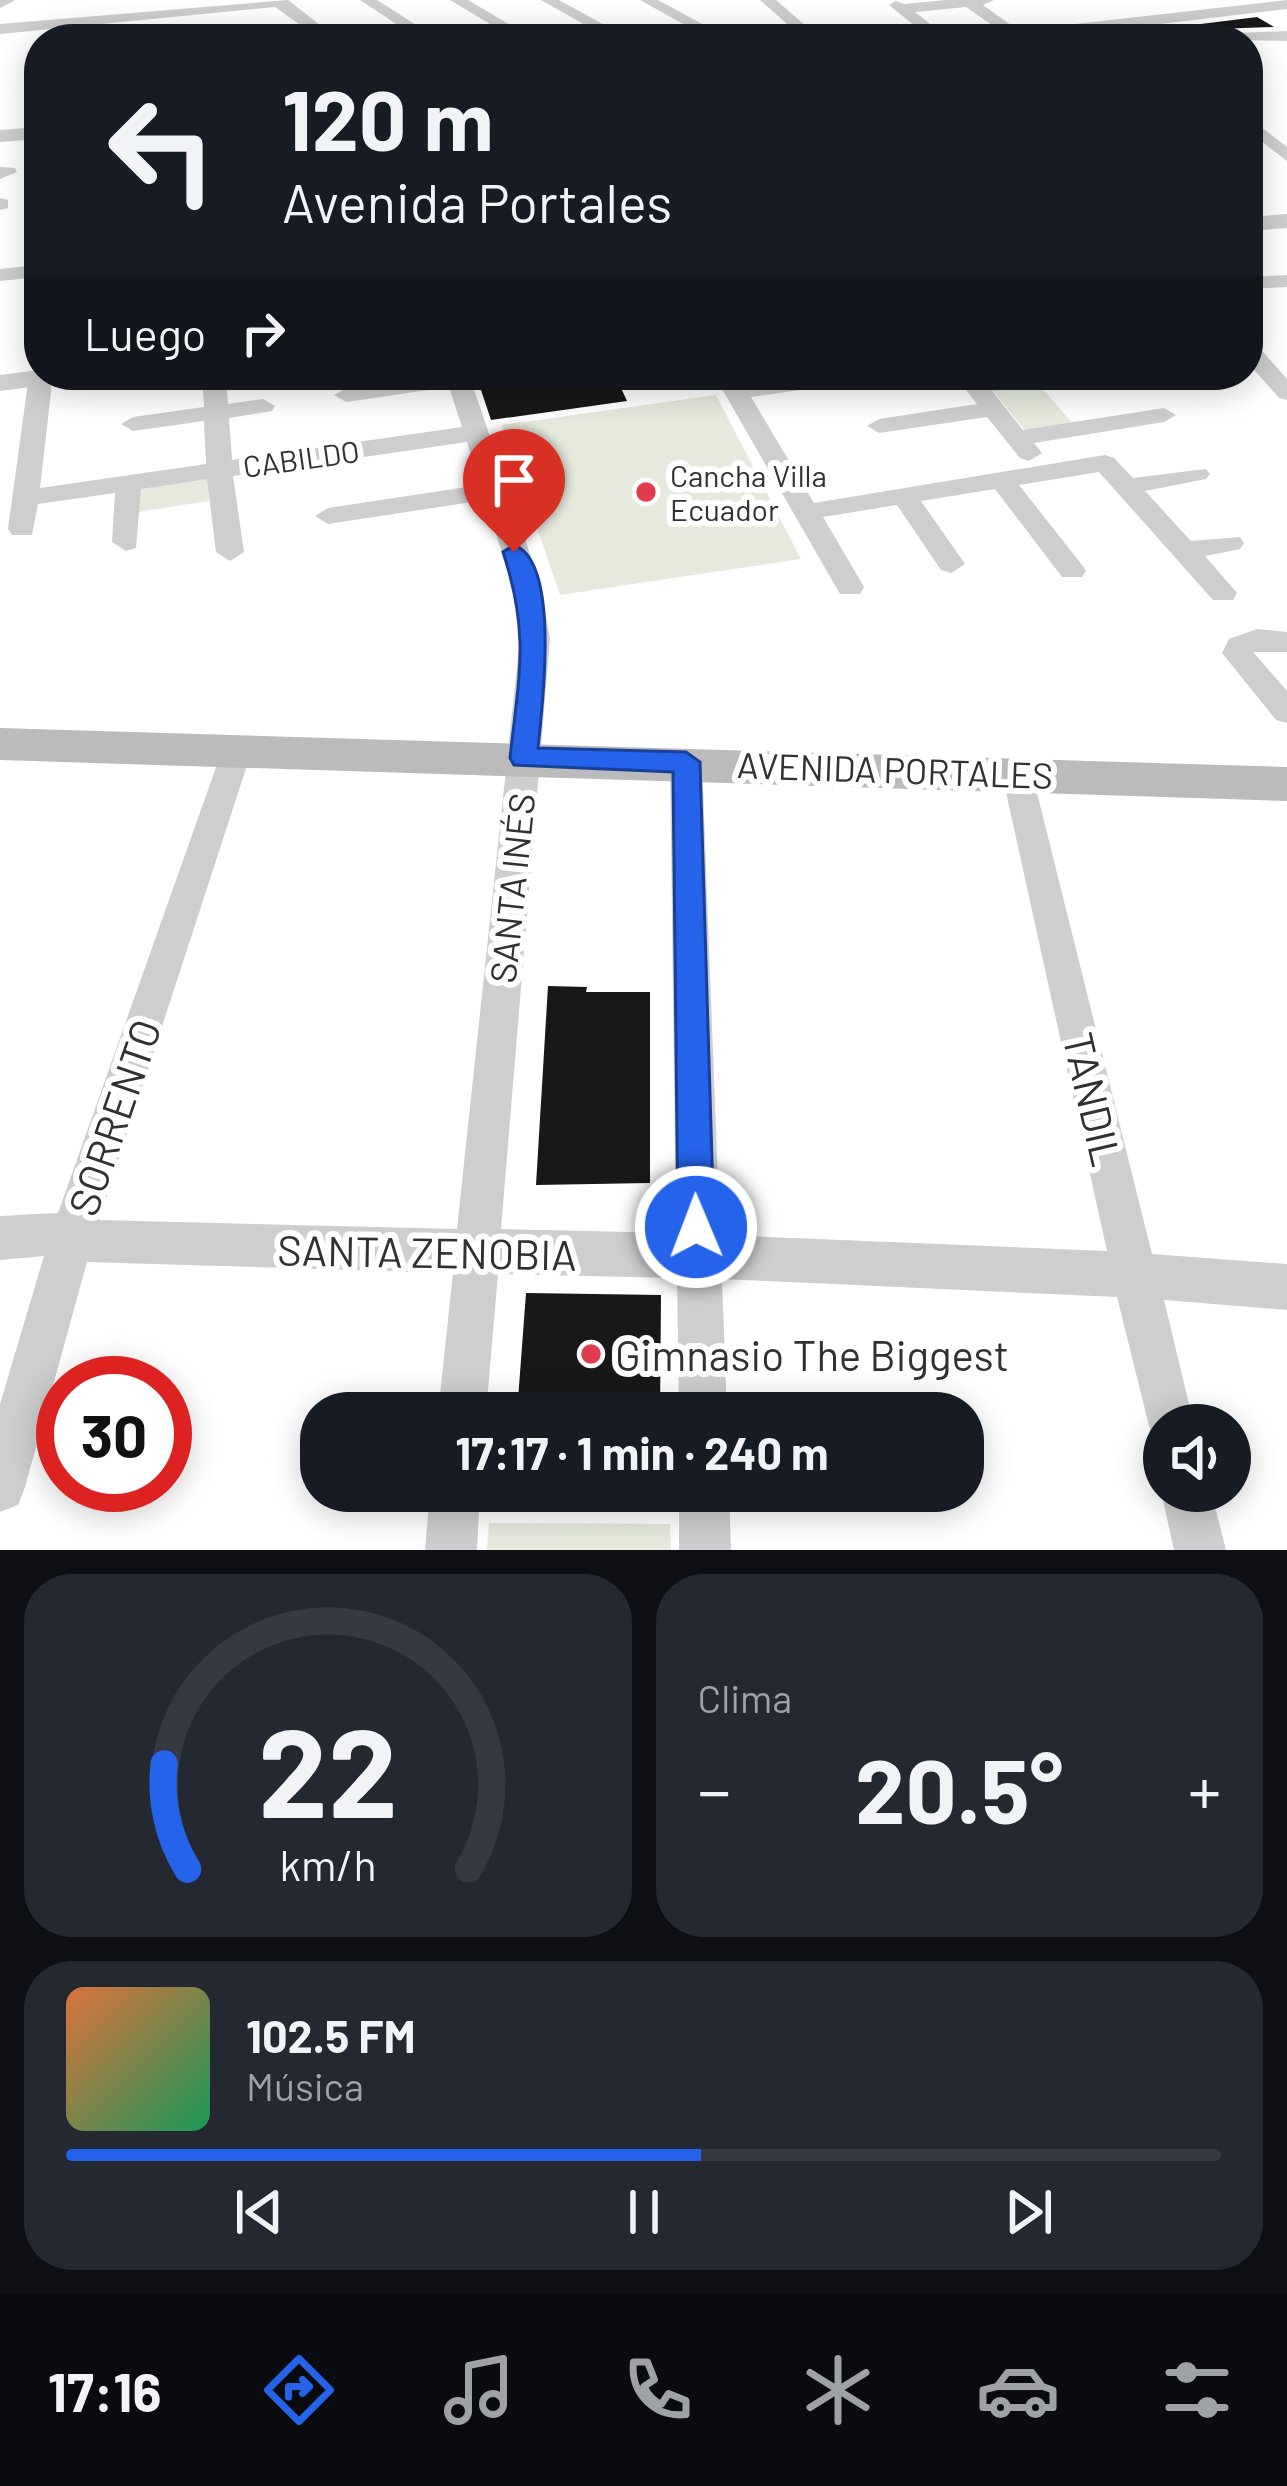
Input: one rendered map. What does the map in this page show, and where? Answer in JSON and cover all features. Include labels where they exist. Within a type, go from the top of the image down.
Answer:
[{"type":"main road","name":"AVENIDA PORTALES","points":[[0,744],[1287,784]]},
{"type":"street","points":[[100,0],[121,24]]},
{"type":"street","points":[[368,0],[406,24]]},
{"type":"street","points":[[458,0],[500,24]]},
{"type":"street","points":[[548,0],[594,24]]},
{"type":"street","points":[[647,0],[693,24]]},
{"type":"street","points":[[767,0],[795,24]]},
{"type":"street","points":[[896,5],[987,0]]},
{"type":"street","points":[[87,24],[195,6],[278,1],[309,24]]},
{"type":"street","points":[[968,1],[993,24]]},
{"type":"street","points":[[1106,24],[1286,2]]},
{"type":"street","points":[[896,5],[921,24]]},
{"type":"street","points":[[1111,8],[1134,20]]},
{"type":"street","points":[[1263,46],[1269,51]]},
{"type":"street","points":[[1266,127],[1287,156]]},
{"type":"street","points":[[1263,365],[1287,393]]},
{"type":"street","points":[[22,529],[45,390]]},
{"type":"street","points":[[215,390],[230,552]]},
{"type":"street","points":[[346,395],[377,390]]},
{"type":"street","name":"SANTA INÉS","points":[[462,390],[526,583],[534,623],[530,729],[464,1392]]},
{"type":"street","points":[[734,390],[850,587]]},
{"type":"street","points":[[977,390],[1045,472]]},
{"type":"street","points":[[133,424],[263,406]]},
{"type":"street","points":[[879,426],[993,409]]},
{"type":"street","points":[[1017,438],[1165,415]]},
{"type":"street","name":"CABILDO","points":[[26,498],[474,433]]},
{"type":"street","points":[[766,444],[801,439]]},
{"type":"street","points":[[806,512],[1105,463],[1223,593]]},
{"type":"street","points":[[1127,487],[1197,474]]},
{"type":"street","points":[[1000,479],[1072,571]]},
{"type":"street","points":[[126,542],[128,483]]},
{"type":"street","points":[[328,516],[492,491]]},
{"type":"street","points":[[904,496],[951,565]]},
{"type":"street","points":[[1185,551],[1230,542]]},
{"type":"street","points":[[1287,642],[1257,639],[1240,646],[1242,662],[1287,712]]},
{"type":"street","name":"SORRENTO","points":[[0,1486],[72,1237],[236,750]]},
{"type":"street","points":[[686,762],[702,1392]]},
{"type":"street","name":"TANDIL","points":[[1018,774],[1165,1404]]},
{"type":"street","name":"SANTA ZENOBIA","points":[[0,1238],[698,1255],[1135,1273],[1287,1286]]},
{"type":"street","points":[[451,1550],[454,1512]]},
{"type":"street","points":[[704,1512],[705,1550]]},
{"type":"street","points":[[1191,1512],[1200,1550]]},
{"type":"shaded area","points":[[992,390],[1044,390],[1074,425],[1026,432]]},
{"type":"shaded area","name":"Cancha Villa Ecuador","points":[[716,395],[801,559],[560,595],[502,425]]},
{"type":"shaded area","points":[[208,475],[209,501],[132,513],[133,485]]},
{"type":"shaded area","points":[[489,1523],[670,1524],[671,1550],[487,1550]]},
{"type":"building","points":[[1257,17],[1274,27],[1263,24],[1201,24]]},
{"type":"building","points":[[481,390],[622,390],[627,401],[491,420]]},
{"type":"building","points":[[548,986],[587,987],[586,992],[650,992],[650,1183],[536,1185]]},
{"type":"building","name":"Gimnasio The Biggest","points":[[526,1293],[661,1295],[660,1392],[519,1392]]},
{"type":"place","name":"Cancha Villa Ecuador","points":[[646,492]]},
{"type":"place","name":"Gimnasio The Biggest","points":[[591,1354]]},
{"type":"route","points":[[514,552],[531,603],[535,638],[524,758],[686,762],[696,1227]]}]
